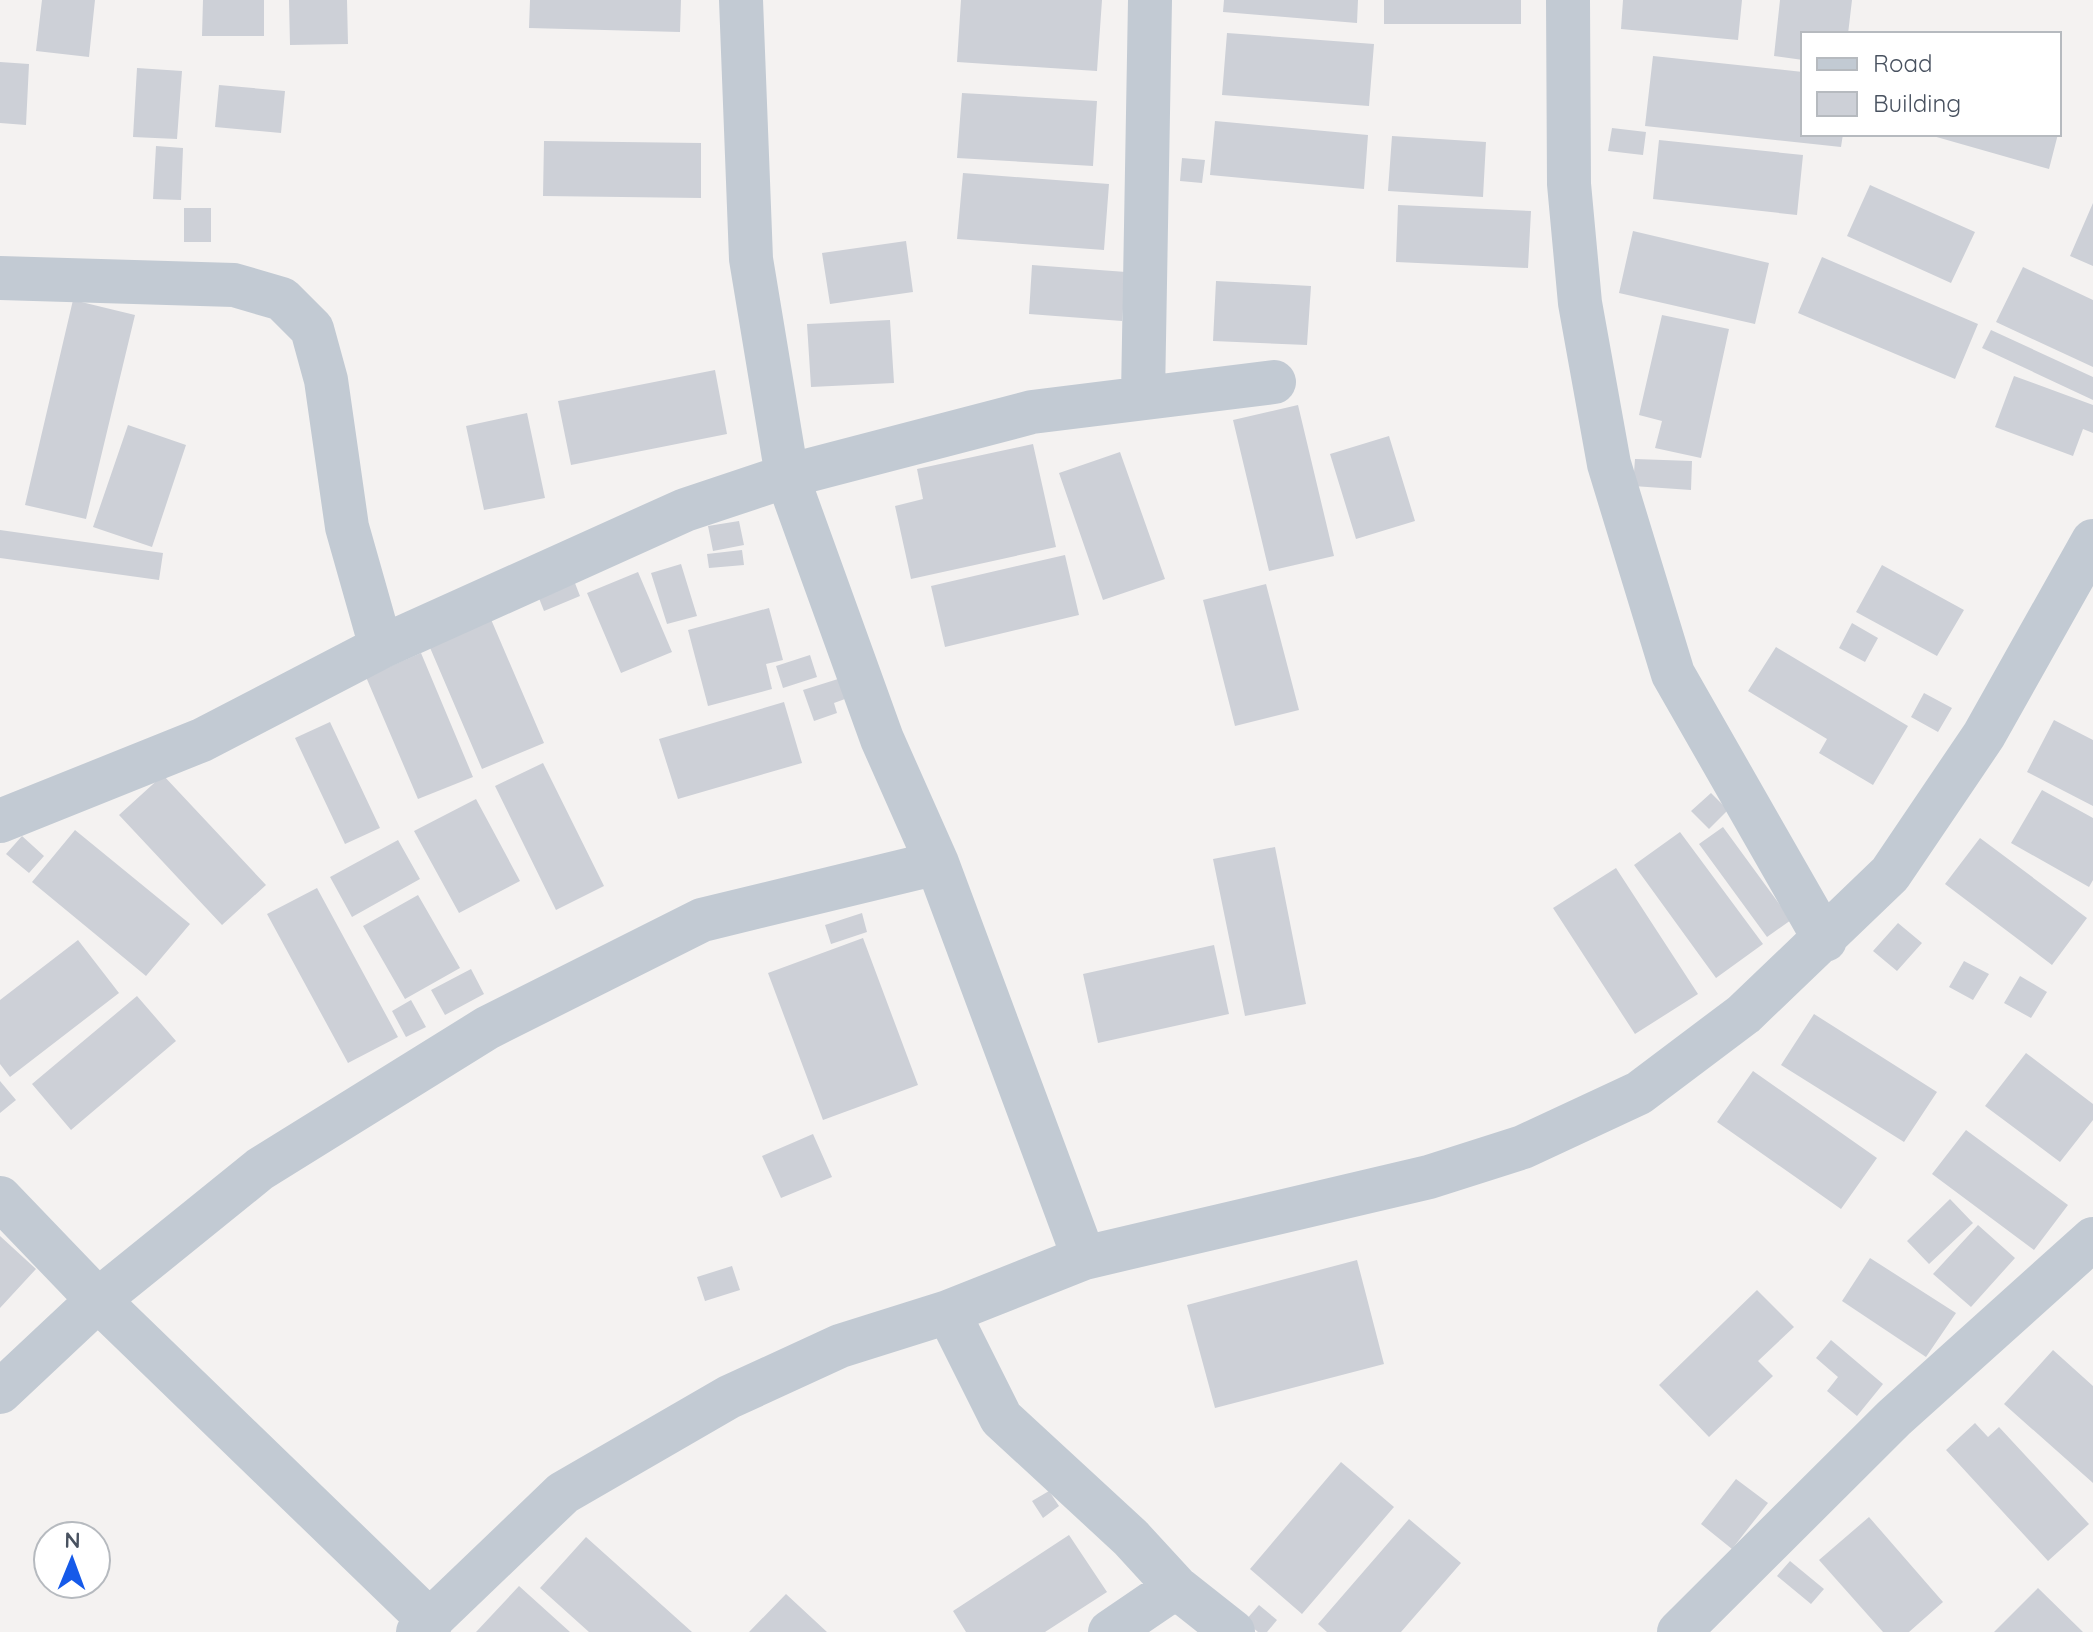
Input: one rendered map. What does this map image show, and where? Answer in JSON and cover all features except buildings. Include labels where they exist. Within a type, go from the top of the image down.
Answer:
[{"type":"street","points":[[741,0],[751,259],[787,476],[882,739],[937,863],[1084,1258]]},
{"type":"street","points":[[1143,396],[1150,0]]},
{"type":"street","points":[[1568,0],[1569,184],[1580,303],[1609,464],[1673,674],[1825,940]]},
{"type":"street","points":[[0,278],[234,285],[282,299],[312,329],[316,342],[326,380],[347,527],[381,647]]},
{"type":"street","points":[[0,821],[202,740],[381,647],[685,510],[787,476],[1032,412],[1274,382]]},
{"type":"street","points":[[0,1198],[424,1627],[563,1493],[729,1397],[840,1346],[948,1312],[1084,1258],[1429,1177],[1523,1147],[1639,1093],[1744,1014],[1825,940],[1890,874],[1976,748],[2093,541]]},
{"type":"street","points":[[0,1392],[98,1300],[260,1169],[487,1028],[702,920],[937,863]]},
{"type":"street","points":[[1679,1632],[1894,1418],[2093,1239]]},
{"type":"street","points":[[948,1312],[1001,1418],[1131,1538],[1176,1587],[1233,1632]]},
{"type":"street","points":[[1110,1632],[1176,1587]]}]
